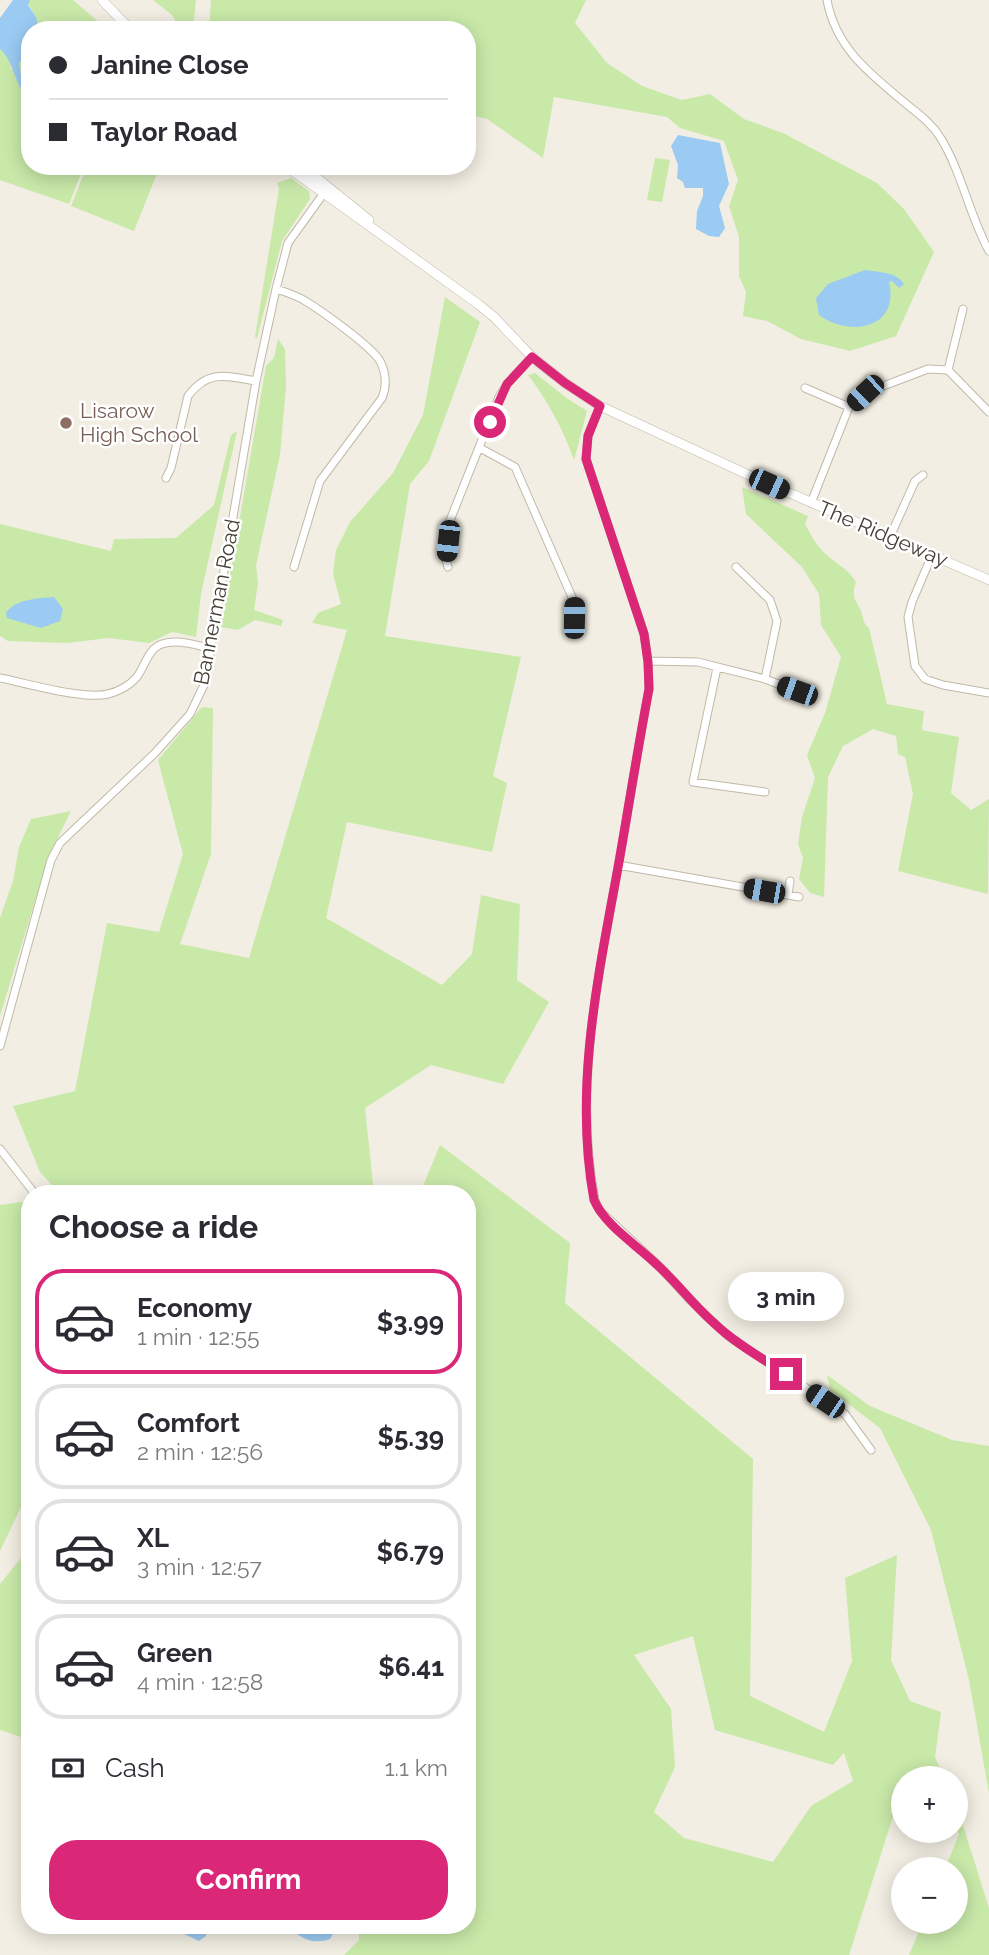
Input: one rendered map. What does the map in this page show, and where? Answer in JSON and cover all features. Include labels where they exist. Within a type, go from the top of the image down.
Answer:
[{"type":"street","points":[[102,0],[122,21]]},
{"type":"street","points":[[827,0],[835,29],[858,64],[926,121],[941,138],[989,251]]},
{"type":"street","name":"The Ridgeway","points":[[299,175],[478,304],[532,357],[600,406],[811,503],[989,580]]},
{"type":"street","name":"The Ridgeway","points":[[313,175],[392,241]]},
{"type":"street","points":[[320,181],[324,193]]},
{"type":"street","name":"Bannerman Road","points":[[0,1046],[51,860],[60,843],[155,753],[190,714],[205,682],[256,381],[276,289],[288,243],[324,193]]},
{"type":"street","points":[[276,289],[306,301],[373,352],[383,368],[385,378],[382,398],[320,481],[294,567]]},
{"type":"street","points":[[948,370],[963,309]]},
{"type":"street","points":[[448,567],[446,560],[449,523],[499,397],[507,384],[532,357]]},
{"type":"street","points":[[811,503],[849,407],[865,393],[928,369],[948,370],[989,412]]},
{"type":"street","points":[[166,478],[171,468],[188,396],[195,386],[205,379],[221,375],[256,381]]},
{"type":"street","points":[[805,388],[849,407]]},
{"type":"street","points":[[600,406],[588,436],[586,459],[644,634],[649,689],[608,917],[586,1071],[586,1121],[593,1189],[599,1210],[655,1262],[690,1300],[729,1336],[845,1414],[871,1450]]},
{"type":"street","points":[[480,447],[515,467],[575,604],[574,618]]},
{"type":"street","points":[[890,537],[915,481],[923,475]]},
{"type":"street","points":[[932,555],[908,617],[915,666],[925,679],[943,685],[989,692]]},
{"type":"street","points":[[737,567],[770,600],[777,621],[765,679]]},
{"type":"street","points":[[0,678],[92,696],[108,694],[137,678],[146,659],[159,645],[181,642],[210,648]]},
{"type":"street","points":[[648,662],[698,662],[765,679],[797,691]]},
{"type":"street","points":[[717,668],[693,782],[765,792]]},
{"type":"street","points":[[618,865],[799,897]]},
{"type":"street","points":[[788,895],[790,881]]},
{"type":"street","points":[[0,1149],[28,1185]]},
{"type":"green space","points":[[30,0],[73,0],[98,21],[37,21],[28,4]]},
{"type":"green space","points":[[153,0],[196,0],[194,21],[176,21]]},
{"type":"green space","points":[[211,0],[586,0],[575,23],[607,63],[642,86],[682,100],[710,94],[744,119],[785,134],[877,183],[904,209],[934,252],[896,336],[850,351],[801,339],[767,321],[743,316],[746,292],[739,276],[739,237],[729,206],[738,180],[724,141],[680,128],[667,117],[554,97],[543,158],[487,119],[476,116],[476,21],[210,21]]},
{"type":"green space","points":[[0,49],[9,56],[11,68],[21,76],[21,175],[80,175],[69,204],[0,180]]},
{"type":"green space","points":[[655,158],[670,160],[662,202],[647,200]]},
{"type":"green space","points":[[83,175],[156,175],[134,231],[71,206]]},
{"type":"green space","points":[[291,178],[309,191],[310,199],[282,241],[257,338],[255,337],[279,189],[277,183]]},
{"type":"green space","points":[[445,297],[480,322],[429,461],[410,484],[385,636],[521,657],[493,776],[507,783],[492,852],[347,822],[326,918],[442,985],[472,954],[481,895],[520,904],[517,980],[549,1002],[503,1084],[431,1065],[365,1108],[373,1185],[52,1185],[40,1172],[13,1106],[75,1091],[107,923],[159,932],[183,854],[158,760],[202,707],[213,708],[211,854],[180,944],[249,958],[347,630],[312,623],[318,613],[341,604],[333,574],[336,550],[350,522],[393,473],[423,415]]},
{"type":"green space","points":[[278,339],[285,349],[286,387],[280,455],[256,565],[258,583],[254,610],[283,620],[281,626],[255,620],[238,630],[221,627],[266,366],[274,358]]},
{"type":"green space","points":[[535,373],[587,411],[574,460],[554,416],[528,375]]},
{"type":"green space","points":[[237,431],[201,594],[196,637],[172,632],[149,643],[109,638],[67,643],[8,641],[0,636],[0,524],[111,551],[114,539],[176,538],[214,505],[231,435]]},
{"type":"green space","points":[[742,487],[808,516],[805,524],[816,542],[856,582],[854,598],[869,628],[887,704],[924,711],[922,730],[959,737],[951,793],[971,810],[989,799],[988,894],[898,871],[913,794],[905,757],[898,754],[896,736],[873,729],[843,746],[828,777],[824,897],[810,893],[799,879],[803,858],[798,844],[802,817],[815,778],[807,755],[825,713],[841,657],[821,625],[819,594],[802,567],[746,514]]},
{"type":"green space","points":[[71,811],[48,858],[0,1016],[0,918],[13,881],[19,847],[31,819]]},
{"type":"green space","points":[[440,1145],[570,1243],[565,1303],[753,1459],[750,1696],[824,1732],[852,1661],[845,1578],[897,1555],[891,1660],[910,1701],[941,1712],[935,1757],[939,1766],[891,1766],[891,1822],[849,1955],[344,1955],[359,1940],[359,1934],[476,1934],[476,1185],[423,1185]],"holes":[[[693,1636],[715,1730],[833,1765],[844,1753],[853,1781],[811,1806],[773,1862],[684,1838],[654,1812],[675,1767],[671,1709],[634,1655]]]},
{"type":"green space","points":[[21,1202],[21,1507],[0,1551],[0,1205]]},
{"type":"green space","points":[[827,1375],[870,1406],[952,1440],[989,1446],[989,1793],[969,1680],[931,1530],[880,1428],[830,1390]]},
{"type":"green space","points":[[21,1558],[21,1737],[0,1730],[0,1584]]},
{"type":"green space","points":[[968,1841],[989,1908],[989,1955],[909,1955],[918,1934],[968,1934],[968,1857],[950,1857],[955,1843]]},
{"type":"water","points":[[13,0],[30,0],[28,5],[37,21],[21,21],[21,87],[0,49],[0,18]]},
{"type":"water","points":[[678,135],[720,143],[729,184],[719,206],[725,228],[719,237],[709,236],[696,229],[703,188],[685,188],[683,182],[677,178],[678,165],[671,146]]},
{"type":"water","points":[[865,270],[892,275],[904,284],[899,288],[892,281],[889,282],[890,298],[887,310],[880,319],[858,327],[832,322],[819,315],[816,298],[828,284]]},
{"type":"water","points":[[54,597],[63,609],[60,621],[41,628],[7,618],[6,613],[10,608],[21,602]]},
{"type":"water","points":[[184,1934],[206,1934],[199,1941]]},
{"type":"water","points":[[297,1934],[333,1934],[330,1939],[317,1941]]},
{"type":"place","name":"Lisarow High School","points":[[66,423]]},
{"type":"route","points":[[490,422],[507,384],[532,357],[600,406],[588,436],[586,459],[644,634],[648,662],[649,689],[608,917],[586,1071],[586,1121],[594,1200],[599,1210],[620,1232],[655,1262],[713,1323],[786,1374]]}]
